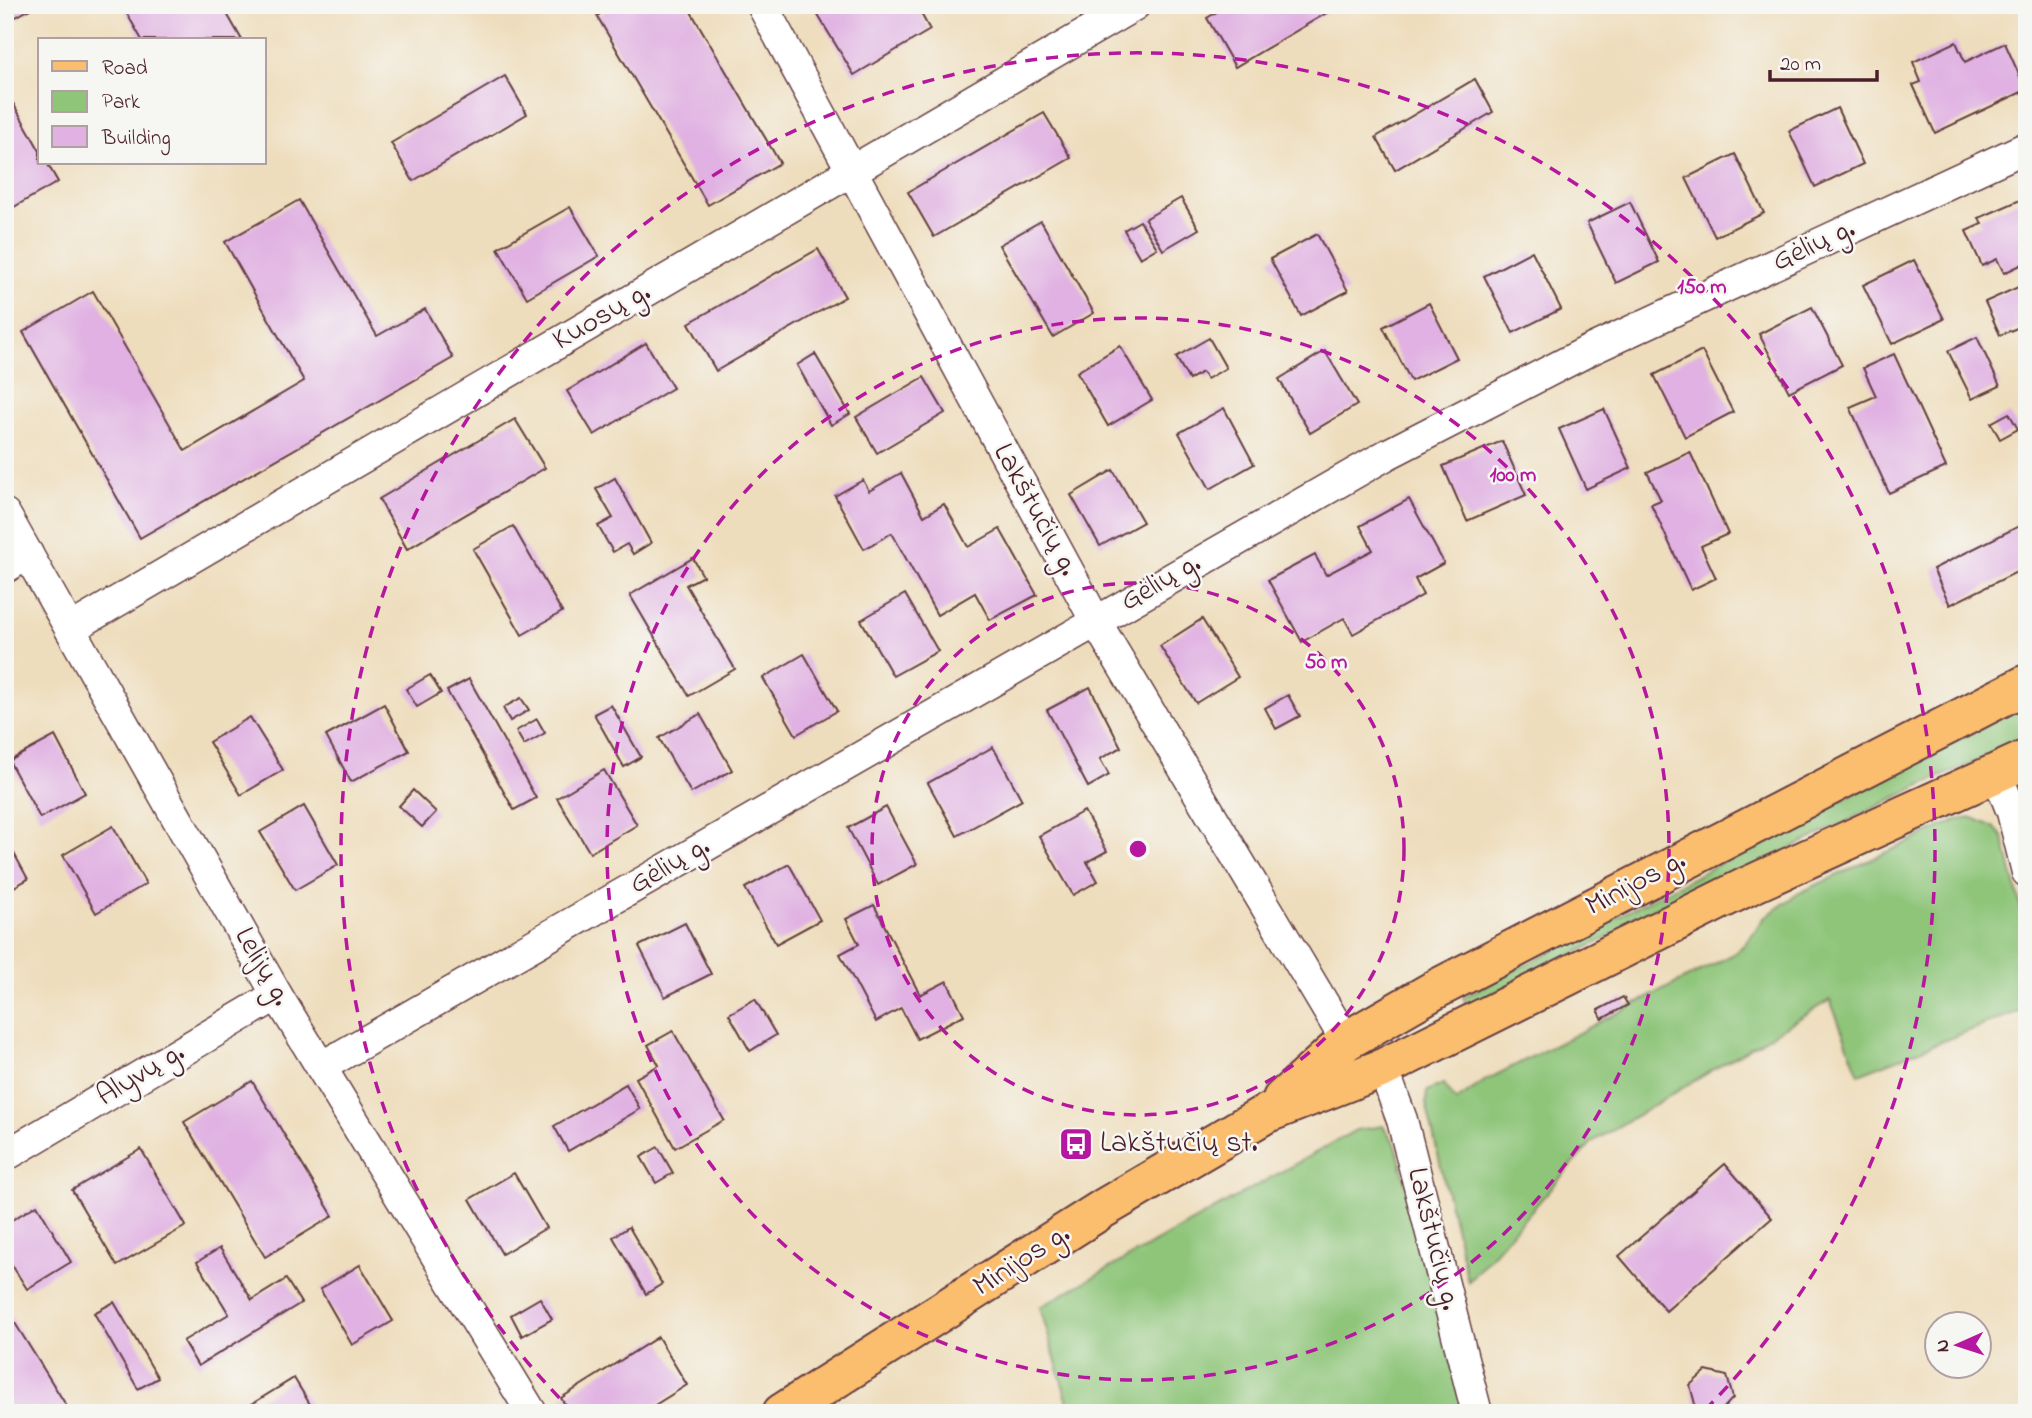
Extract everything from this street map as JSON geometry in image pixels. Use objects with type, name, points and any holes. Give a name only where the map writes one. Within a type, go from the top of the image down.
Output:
[{"type":"main road","name":"Minijos g.","points":[[1265,1114],[1346,1041],[1486,963],[2027,684]]},
{"type":"main road","name":"Minijos g.","points":[[782,1413],[1104,1208],[1265,1114],[1382,1068],[1748,886],[2011,765]]},
{"type":"street","name":"Lakštučių g.","points":[[762,5],[850,172],[1095,620],[1346,1041]]},
{"type":"street","name":"Kuosų g.","points":[[70,629],[1135,5]]},
{"type":"street","name":"Gėlių g.","points":[[321,1067],[1388,454],[1590,350],[2027,147]]},
{"type":"street","name":"Lelijų g.","points":[[5,514],[17,561],[70,629],[277,995],[532,1413]]},
{"type":"street","points":[[2011,765],[2012,812],[2027,872]]},
{"type":"street","name":"Alyvų g.","points":[[5,1156],[277,995]]},
{"type":"street","name":"Lakštučių g.","points":[[1382,1068],[1402,1120],[1477,1413]]},
{"type":"green space","points":[[2027,704],[2027,740],[1921,785],[1467,1006],[1463,997]]},
{"type":"green space","points":[[1973,818],[1994,827],[2003,837],[2027,931],[2027,1008],[1859,1074],[1830,1000],[1592,1142],[1468,1282],[1426,1103],[1427,1091],[1444,1084],[1456,1101],[1486,1080],[1732,955],[1745,944],[1765,917],[1799,893],[1956,820]]},
{"type":"green space","points":[[1383,1126],[1396,1145],[1464,1413],[1071,1413],[1040,1307],[1356,1130]]},
{"type":"building","points":[[5,5],[37,5],[5,23]]},
{"type":"building","points":[[122,5],[222,5],[241,38],[141,38]]},
{"type":"building","points":[[614,5],[687,5],[780,163],[708,205],[597,16]]},
{"type":"building","points":[[928,5],[919,10],[930,30],[854,75],[813,7]]},
{"type":"building","points":[[1228,5],[1340,5],[1235,67],[1207,18]]},
{"type":"building","points":[[1956,42],[1965,62],[2005,43],[2026,90],[1935,133],[1913,85],[1921,82],[1913,62]]},
{"type":"building","points":[[505,76],[527,114],[413,181],[391,143]]},
{"type":"building","points":[[1475,79],[1493,112],[1395,170],[1376,137]]},
{"type":"building","points":[[5,89],[38,147],[38,164],[48,164],[58,182],[5,212]]},
{"type":"building","points":[[1837,108],[1863,164],[1815,187],[1789,131]]},
{"type":"building","points":[[1044,113],[1071,158],[934,237],[908,192]]},
{"type":"building","points":[[1735,154],[1764,213],[1715,237],[1686,178]]},
{"type":"building","points":[[2027,197],[2027,262],[2004,273],[1997,259],[1982,266],[1966,231],[1982,224],[1979,218]]},
{"type":"building","points":[[1181,198],[1199,229],[1163,250],[1145,219]]},
{"type":"building","points":[[299,200],[377,336],[425,309],[453,358],[140,538],[23,332],[93,291],[185,451],[304,381],[225,242]]},
{"type":"building","points":[[1630,202],[1659,262],[1616,283],[1587,223]]},
{"type":"building","points":[[570,207],[599,256],[527,298],[498,248]]},
{"type":"building","points":[[1041,221],[1094,313],[1053,337],[999,245]]},
{"type":"building","points":[[1140,221],[1157,248],[1140,258],[1124,230]]},
{"type":"building","points":[[1317,234],[1348,291],[1301,316],[1270,259]]},
{"type":"building","points":[[818,249],[845,297],[716,371],[689,323]]},
{"type":"building","points":[[1532,251],[1561,309],[1513,333],[1484,276]]},
{"type":"building","points":[[1914,260],[1944,319],[1892,344],[1863,285]]},
{"type":"building","points":[[2027,283],[2027,324],[2000,335],[1985,302]]},
{"type":"building","points":[[1429,303],[1457,358],[1411,381],[1383,327]]},
{"type":"building","points":[[1812,307],[1842,365],[1789,392],[1759,334]]},
{"type":"building","points":[[1977,337],[2000,386],[1972,399],[1948,351]]},
{"type":"building","points":[[1209,338],[1226,368],[1207,379],[1202,372],[1189,380],[1176,357]]},
{"type":"building","points":[[646,343],[673,388],[594,435],[567,391]]},
{"type":"building","points":[[1120,346],[1152,400],[1108,426],[1077,372]]},
{"type":"building","points":[[1325,351],[1357,405],[1310,433],[1279,379]]},
{"type":"building","points":[[1702,351],[1733,412],[1685,437],[1654,375]]},
{"type":"building","points":[[815,354],[850,414],[831,425],[797,365]]},
{"type":"building","points":[[1894,354],[1946,467],[1889,493],[1850,407],[1876,396],[1863,368]]},
{"type":"building","points":[[924,377],[945,413],[877,453],[856,417]]},
{"type":"building","points":[[1224,408],[1254,464],[1210,489],[1179,433]]},
{"type":"building","points":[[1604,409],[1631,468],[1586,489],[1559,429]]},
{"type":"building","points":[[2009,413],[2018,429],[2000,439],[1991,423]]},
{"type":"building","points":[[515,419],[545,468],[407,549],[379,499]]},
{"type":"building","points":[[1502,441],[1526,495],[1467,521],[1443,466]]},
{"type":"building","points":[[1690,452],[1728,534],[1701,546],[1716,578],[1691,590],[1651,504],[1661,500],[1647,472]]},
{"type":"building","points":[[1113,470],[1143,522],[1100,546],[1071,495]]},
{"type":"building","points":[[901,473],[924,516],[944,504],[968,547],[1000,529],[1037,595],[990,620],[975,593],[937,615],[892,533],[864,549],[835,496],[863,480],[869,491]]},
{"type":"building","points":[[615,478],[651,543],[633,554],[627,544],[613,552],[598,526],[613,518],[596,489]]},
{"type":"building","points":[[1409,499],[1444,563],[1415,579],[1423,595],[1353,634],[1344,618],[1302,642],[1268,580],[1315,555],[1326,575],[1373,550],[1360,526]]},
{"type":"building","points":[[2027,522],[2027,567],[1950,605],[1933,569]]},
{"type":"building","points":[[513,526],[562,612],[522,635],[473,549]]},
{"type":"building","points":[[693,558],[703,576],[686,585],[735,669],[689,696],[630,595]]},
{"type":"building","points":[[905,594],[938,651],[893,676],[861,620]]},
{"type":"building","points":[[1202,619],[1238,677],[1196,703],[1160,646]]},
{"type":"building","points":[[804,654],[837,711],[796,735],[763,678]]},
{"type":"building","points":[[430,675],[441,693],[417,707],[406,689]]},
{"type":"building","points":[[469,679],[536,798],[514,810],[447,691]]},
{"type":"building","points":[[1090,687],[1121,747],[1100,759],[1109,775],[1088,787],[1047,710]]},
{"type":"building","points":[[1288,695],[1300,716],[1276,729],[1265,708]]},
{"type":"building","points":[[521,698],[529,710],[510,721],[503,708]]},
{"type":"building","points":[[384,704],[409,751],[351,782],[326,736]]},
{"type":"building","points":[[611,705],[641,757],[624,767],[594,714]]},
{"type":"building","points":[[700,714],[732,770],[691,793],[659,738]]},
{"type":"building","points":[[250,717],[283,770],[241,795],[209,742]]},
{"type":"building","points":[[537,719],[545,733],[524,745],[516,731]]},
{"type":"building","points":[[55,736],[85,793],[40,818],[9,761]]},
{"type":"building","points":[[993,747],[1022,800],[957,836],[928,783]]},
{"type":"building","points":[[604,770],[637,825],[590,853],[557,798]]},
{"type":"building","points":[[413,790],[436,812],[422,827],[399,806]]},
{"type":"building","points":[[304,806],[338,865],[295,890],[260,832]]},
{"type":"building","points":[[886,807],[917,864],[878,885],[848,828]]},
{"type":"building","points":[[1084,811],[1107,851],[1087,862],[1098,881],[1073,895],[1039,836]]},
{"type":"building","points":[[113,826],[146,884],[96,913],[63,855]]},
{"type":"building","points":[[5,837],[28,879],[5,892]]},
{"type":"building","points":[[789,864],[820,920],[776,944],[745,888]]},
{"type":"building","points":[[874,905],[920,995],[947,981],[964,1015],[917,1039],[901,1008],[876,1022],[840,954],[859,944],[846,919]]},
{"type":"building","points":[[685,923],[711,974],[665,997],[639,946]]},
{"type":"building","points":[[1623,997],[1628,1005],[1602,1019],[1598,1010]]},
{"type":"building","points":[[755,999],[776,1035],[750,1051],[729,1014]]},
{"type":"building","points":[[673,1031],[724,1120],[675,1148],[636,1078],[659,1065],[648,1045]]},
{"type":"building","points":[[252,1081],[333,1216],[265,1257],[184,1122]]},
{"type":"building","points":[[626,1084],[640,1109],[568,1151],[554,1126]]},
{"type":"building","points":[[658,1147],[673,1173],[656,1183],[641,1157]]},
{"type":"building","points":[[141,1149],[186,1226],[117,1266],[72,1190]]},
{"type":"building","points":[[1725,1164],[1772,1218],[1666,1311],[1619,1256]]},
{"type":"building","points":[[514,1173],[546,1228],[502,1254],[470,1199]]},
{"type":"building","points":[[37,1205],[71,1262],[27,1289],[5,1254],[5,1224]]},
{"type":"building","points":[[629,1227],[662,1284],[646,1294],[613,1237]]},
{"type":"building","points":[[220,1248],[252,1300],[286,1279],[301,1303],[198,1366],[183,1341],[229,1314],[197,1262]]},
{"type":"building","points":[[360,1265],[393,1321],[352,1345],[320,1289]]},
{"type":"building","points":[[540,1298],[552,1319],[522,1336],[511,1315]]},
{"type":"building","points":[[114,1302],[158,1378],[138,1389],[94,1313]]},
{"type":"building","points":[[5,1307],[71,1413],[5,1413]]},
{"type":"building","points":[[658,1337],[687,1385],[642,1413],[570,1413],[561,1398]]},
{"type":"building","points":[[1706,1371],[1727,1376],[1733,1398],[1719,1413],[1696,1408],[1690,1385]]},
{"type":"building","points":[[294,1378],[311,1406],[300,1413],[250,1413],[247,1407]]},
{"type":"place","name":"Lakštučių st.","points":[[1076,1144]]}]
